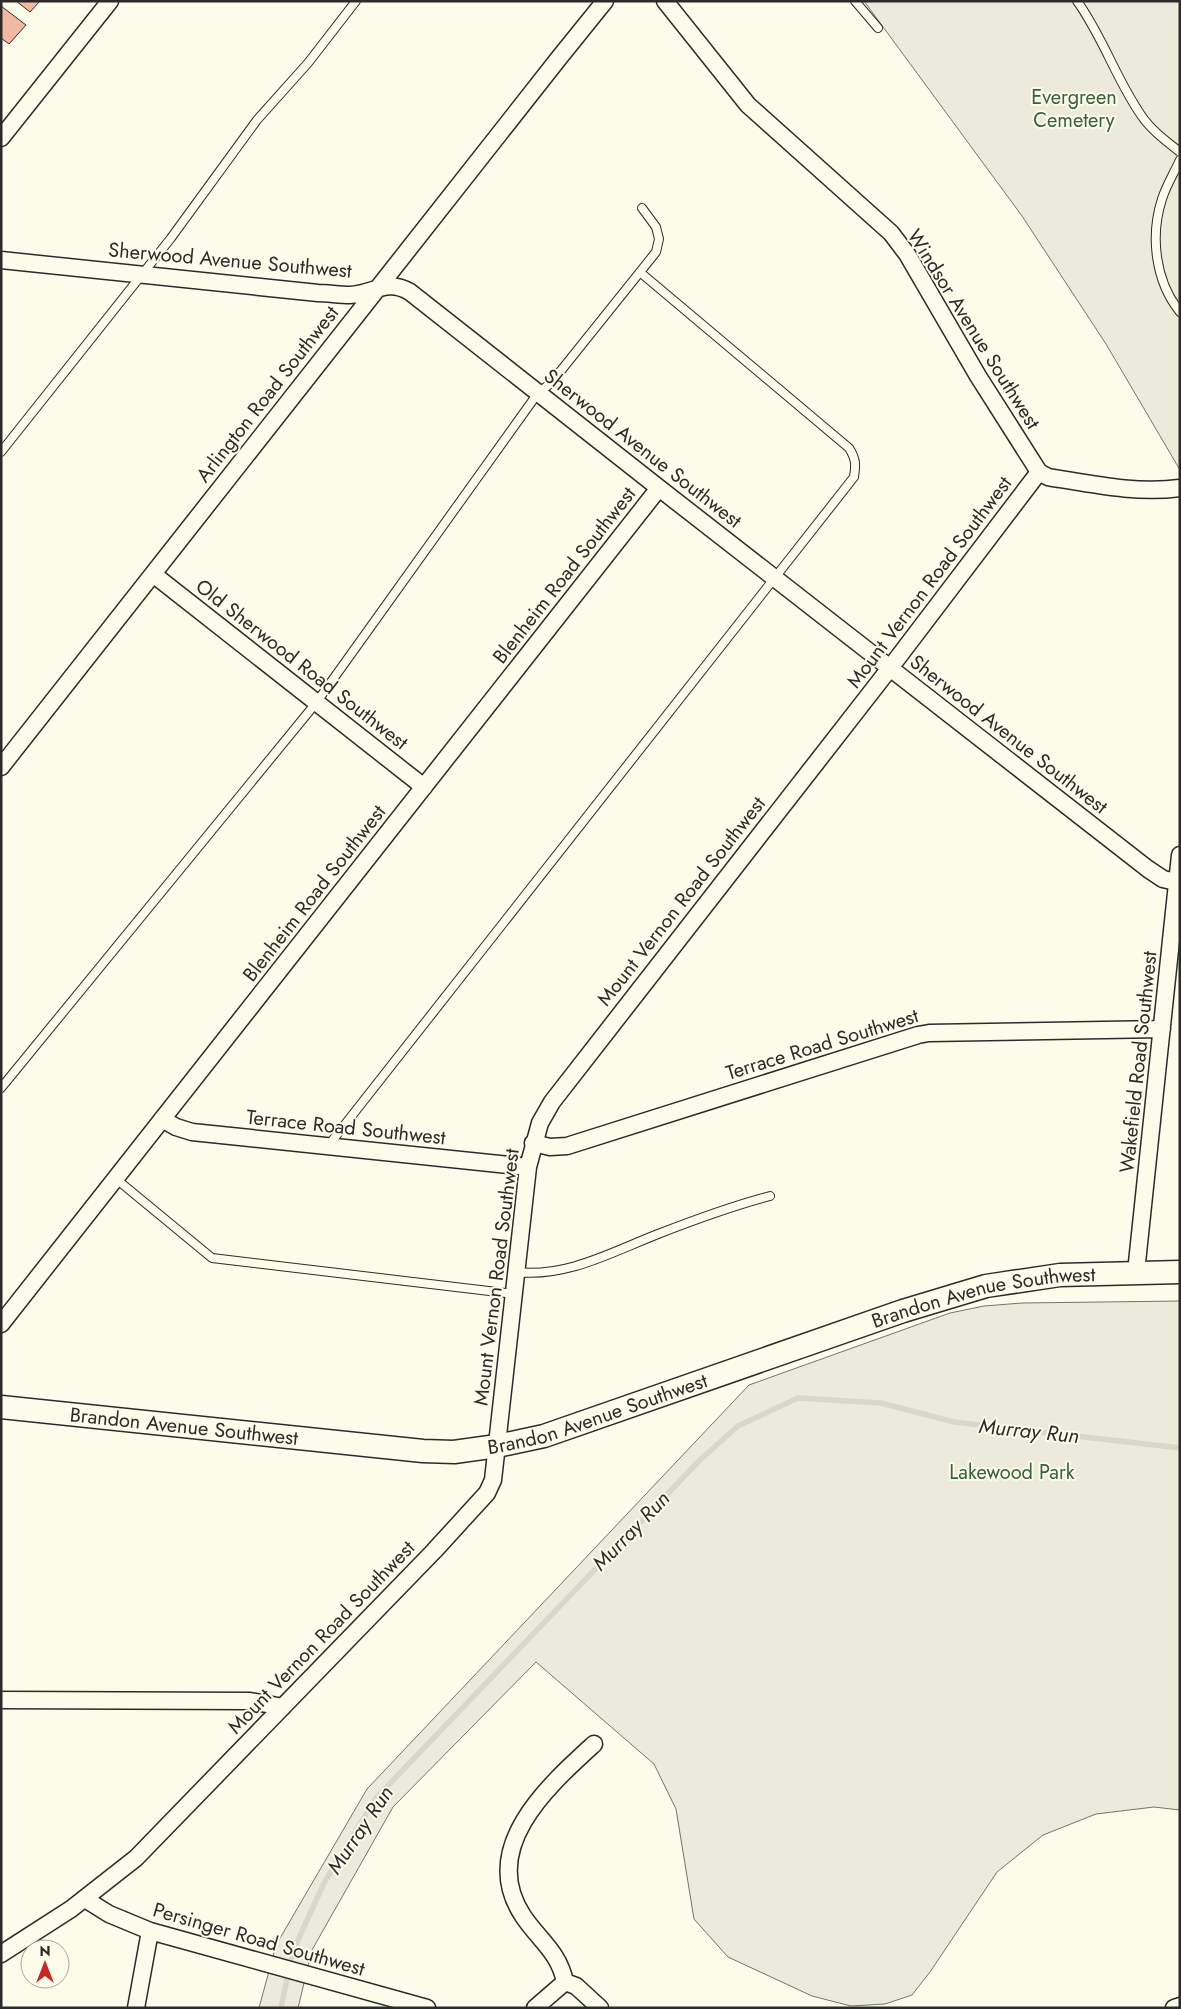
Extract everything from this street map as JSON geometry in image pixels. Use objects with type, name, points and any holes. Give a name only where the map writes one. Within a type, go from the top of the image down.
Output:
[{"type":"main road","name":"Brandon Avenue Southwest","points":[[1,1407],[423,1452],[454,1452],[544,1436],[903,1311],[986,1286],[1060,1275],[1180,1272]]},
{"type":"street","points":[[1,138],[110,1]]},
{"type":"street","name":"Arlington Road Southwest","points":[[1,767],[605,1]]},
{"type":"street","name":"Windsor Avenue Southwest","points":[[665,1],[748,105],[891,233],[907,254],[978,376],[1039,472]]},
{"type":"street","name":"Sherwood Avenue Southwest","points":[[1,260],[351,295],[379,287],[401,286],[1148,869],[1163,878],[1178,883]]},
{"type":"street","points":[[1039,472],[1048,477],[1130,490],[1157,491],[1180,488]]},
{"type":"street","name":"Mount Vernon Road Southwest","points":[[1,1954],[85,1899],[136,1858],[428,1558],[487,1493],[493,1480],[528,1167],[540,1123],[552,1102],[890,668],[1039,472]]},
{"type":"street","name":"Blenheim Road Southwest","points":[[1,1324],[659,488]]},
{"type":"street","name":"Old Sherwood Road Southwest","points":[[153,574],[424,787]]},
{"type":"street","name":"Wakefield Road Southwest","points":[[1136,1272],[1180,856]]},
{"type":"street","name":"Terrace Road Southwest","points":[[533,1143],[550,1147],[567,1146],[929,1033],[1162,1030]]},
{"type":"street","name":"Terrace Road Southwest","points":[[162,1119],[176,1127],[192,1132],[528,1167]]},
{"type":"street","points":[[1,1700],[250,1701],[284,1707]]},
{"type":"street","points":[[565,1982],[562,1968],[556,1955],[534,1932],[521,1912],[510,1888],[509,1857],[515,1837],[531,1809],[555,1780],[594,1744]]},
{"type":"street","name":"Persinger Road Southwest","points":[[85,1899],[109,1914],[150,1931],[424,2007]]},
{"type":"street","points":[[136,2008],[150,1931]]},
{"type":"street","points":[[535,2008],[565,1982]]},
{"type":"street","points":[[565,1982],[576,1986],[600,2008]]},
{"type":"street","points":[[1174,2008],[1180,2006]]},
{"type":"lane","points":[[1,452],[142,274],[257,120],[308,63],[356,1]]},
{"type":"lane","points":[[855,1],[878,28]]},
{"type":"lane","points":[[1077,1],[1100,38],[1142,116],[1158,134],[1180,152]]},
{"type":"lane","points":[[1180,160],[1162,198],[1156,242],[1158,264],[1164,286],[1180,312]]},
{"type":"lane","points":[[1,1088],[316,703],[538,393],[551,383],[656,252],[659,239],[656,227],[642,208]]},
{"type":"lane","points":[[328,1146],[479,956],[773,577],[854,477],[855,457],[849,448],[641,272]]},
{"type":"lane","points":[[115,1178],[212,1258],[514,1294]]},
{"type":"lane","points":[[516,1272],[533,1274],[573,1267],[609,1255],[658,1234],[770,1196]]},
{"type":"green space","name":"Evergreen Cemetery","points":[[864,1],[1180,1],[1180,470],[1106,344],[1022,216]]},
{"type":"green space","name":"Lakewood Park","points":[[1180,1301],[1180,1810],[1154,1807],[1096,1814],[1043,1835],[997,1872],[930,1972],[912,1995],[885,2004],[851,2006],[812,1996],[728,1957],[694,1919],[676,1809],[654,1764],[536,1662],[393,1807],[312,1950],[298,2008],[259,2008],[276,1945],[367,1789],[749,1385],[950,1313],[984,1306],[1022,1303]]},
{"type":"building","points":[[16,1],[40,1],[30,12]]},
{"type":"building","points":[[1,6],[26,25],[9,44],[1,38]]},
{"type":"waterway","name":"Murray Run","points":[[281,2008],[293,1951],[324,1883],[376,1798],[700,1460],[738,1426],[798,1398],[881,1403],[954,1422],[1180,1448]]}]
